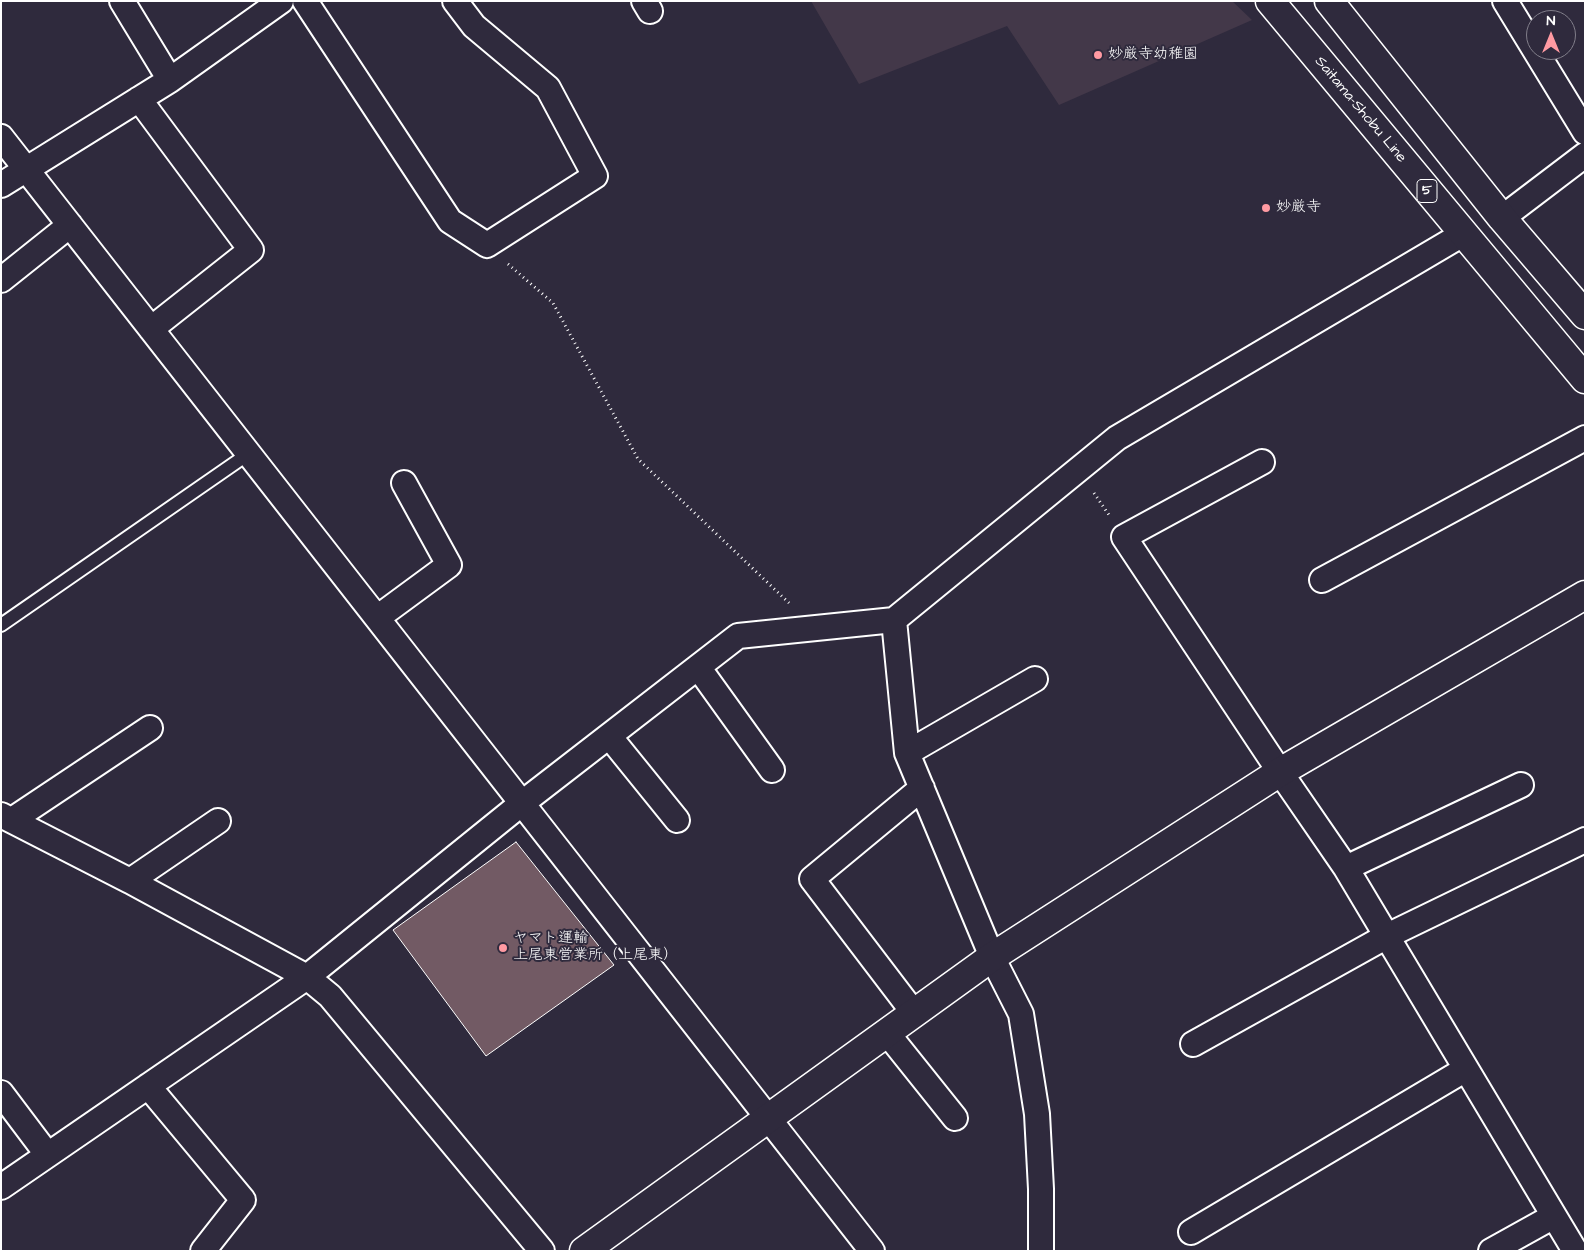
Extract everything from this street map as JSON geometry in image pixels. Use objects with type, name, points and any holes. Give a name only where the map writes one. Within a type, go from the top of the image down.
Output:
[{"type":"street","points":[[122,1],[170,80]]},
{"type":"street","points":[[1,185],[170,80],[282,1]]},
{"type":"street","points":[[306,1],[450,221],[487,245],[596,176],[548,88],[474,26],[455,1]]},
{"type":"street","name":"Saitama-Shobu Line","points":[[1270,1],[1585,379]]},
{"type":"street","points":[[1329,1],[1502,218],[1585,315]]},
{"type":"street","points":[[1505,1],[1581,118]]},
{"type":"street","points":[[139,99],[251,250],[151,329]]},
{"type":"street","points":[[1,137],[872,1251]]},
{"type":"street","points":[[1502,218],[1585,155]]},
{"type":"street","points":[[1,280],[70,225]]},
{"type":"street","points":[[1,1187],[307,977],[521,804],[738,636],[894,620],[1117,438],[1463,234]]},
{"type":"street","points":[[1322,580],[1585,438]]},
{"type":"street","points":[[1262,462],[1124,536],[1280,772],[1346,868],[1575,1251]]},
{"type":"street","points":[[376,618],[448,565],[404,483]]},
{"type":"street","points":[[584,1251],[992,957],[1280,772],[1585,594]]},
{"type":"street","points":[[894,620],[908,753],[992,957],[1021,1014],[1037,1114],[1041,1189],[1041,1251]]},
{"type":"street","points":[[698,667],[772,770]]},
{"type":"street","points":[[908,753],[1035,679]]},
{"type":"street","points":[[7,818],[150,728]]},
{"type":"street","points":[[610,736],[677,820]]},
{"type":"street","points":[[1346,868],[1521,785]]},
{"type":"street","points":[[914,1013],[812,879],[922,788]]},
{"type":"street","points":[[7,818],[130,881],[307,977],[330,996],[542,1251]]},
{"type":"street","points":[[130,881],[218,821]]},
{"type":"street","points":[[1193,1044],[1387,936],[1585,840]]},
{"type":"street","points":[[887,1033],[955,1118]]},
{"type":"street","points":[[1192,1232],[1466,1069]]},
{"type":"street","points":[[148,1086],[243,1200],[204,1251]]},
{"type":"street","points":[[1,1093],[47,1154]]},
{"type":"street","points":[[1491,1251],[1554,1216]]},
{"type":"lane","points":[[1,625],[248,454]]},
{"type":"path","points":[[487,245],[553,303],[638,459],[816,628]]},
{"type":"path","points":[[1078,470],[1124,536]]},
{"type":"shaded area","name":"妙厳寺幼稚園","points":[[811,1],[1232,1],[1252,20],[1059,105],[1007,26],[859,84]]},
{"type":"building","name":"ヤマト運輸 上尾東営業所（上尾東）","points":[[516,842],[614,965],[486,1056],[393,930]]},
{"type":"place","name":"妙厳寺幼稚園","points":[[1098,55]]},
{"type":"place","name":"妙厳寺","points":[[1266,208]]},
{"type":"place","name":"ヤマト運輸 上尾東営業所（上尾東）","points":[[503,948]]}]
